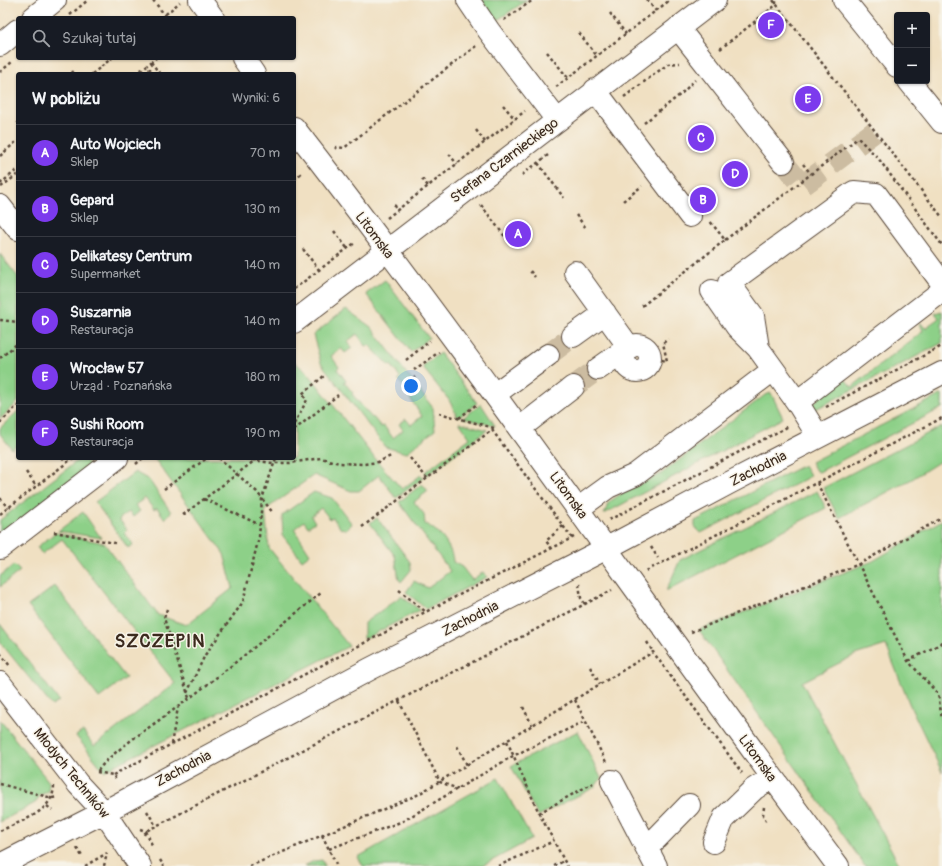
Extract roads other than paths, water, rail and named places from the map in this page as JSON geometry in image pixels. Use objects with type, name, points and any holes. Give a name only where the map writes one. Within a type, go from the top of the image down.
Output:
[{"type":"street","points":[[35,16],[55,0]]},
{"type":"street","points":[[200,0],[212,16]]},
{"type":"street","points":[[468,0],[489,31],[557,120]]},
{"type":"street","name":"Stefana Czarnieckiego","points":[[296,320],[595,90],[715,0]]},
{"type":"street","points":[[844,0],[894,62]]},
{"type":"street","points":[[678,28],[783,162]]},
{"type":"street","points":[[0,45],[16,32]]},
{"type":"street","points":[[244,60],[253,72]]},
{"type":"street","points":[[911,84],[942,122]]},
{"type":"street","points":[[595,90],[658,174],[698,216]]},
{"type":"street","name":"Litomska","points":[[296,131],[520,428],[771,778],[838,866]]},
{"type":"street","points":[[758,348],[754,316],[729,283],[854,192],[876,194],[942,283]]},
{"type":"street","points":[[0,206],[16,226]]},
{"type":"street","points":[[576,272],[629,347]]},
{"type":"street","points":[[802,409],[942,291]]},
{"type":"street","points":[[712,292],[738,327],[758,348],[802,409],[818,436]]},
{"type":"street","points":[[573,336],[605,313]]},
{"type":"street","points":[[598,369],[629,347],[638,344],[646,348],[650,358]]},
{"type":"street","points":[[494,394],[548,355]]},
{"type":"street","points":[[578,508],[608,487],[635,475],[774,370]]},
{"type":"street","name":"Zachodnia","points":[[0,865],[104,812],[366,662],[607,548],[818,436],[942,373]]},
{"type":"street","points":[[520,428],[573,387]]},
{"type":"street","points":[[0,548],[114,460]]},
{"type":"street","name":"Młodych Techników","points":[[0,683],[78,784],[147,859]]},
{"type":"street","points":[[714,842],[724,818],[754,789],[771,778]]},
{"type":"street","points":[[612,781],[652,857],[689,805]]},
{"type":"tunnel","points":[[783,162],[802,186],[874,132]]},
{"type":"tunnel","points":[[548,355],[573,336]]},
{"type":"tunnel","points":[[573,387],[598,369]]},
{"type":"place","name":"Sushi Room","points":[[771,25]]},
{"type":"place","name":"Wrocław 57","points":[[808,99]]},
{"type":"place","name":"Delikatesy Centrum","points":[[701,138]]},
{"type":"place","name":"Suszarnia","points":[[735,174]]},
{"type":"place","name":"Gepard","points":[[703,200]]},
{"type":"place","name":"Auto Wojciech","points":[[518,234]]},
{"type":"district","name":"SZCZEPIN","points":[[160,641]]}]
